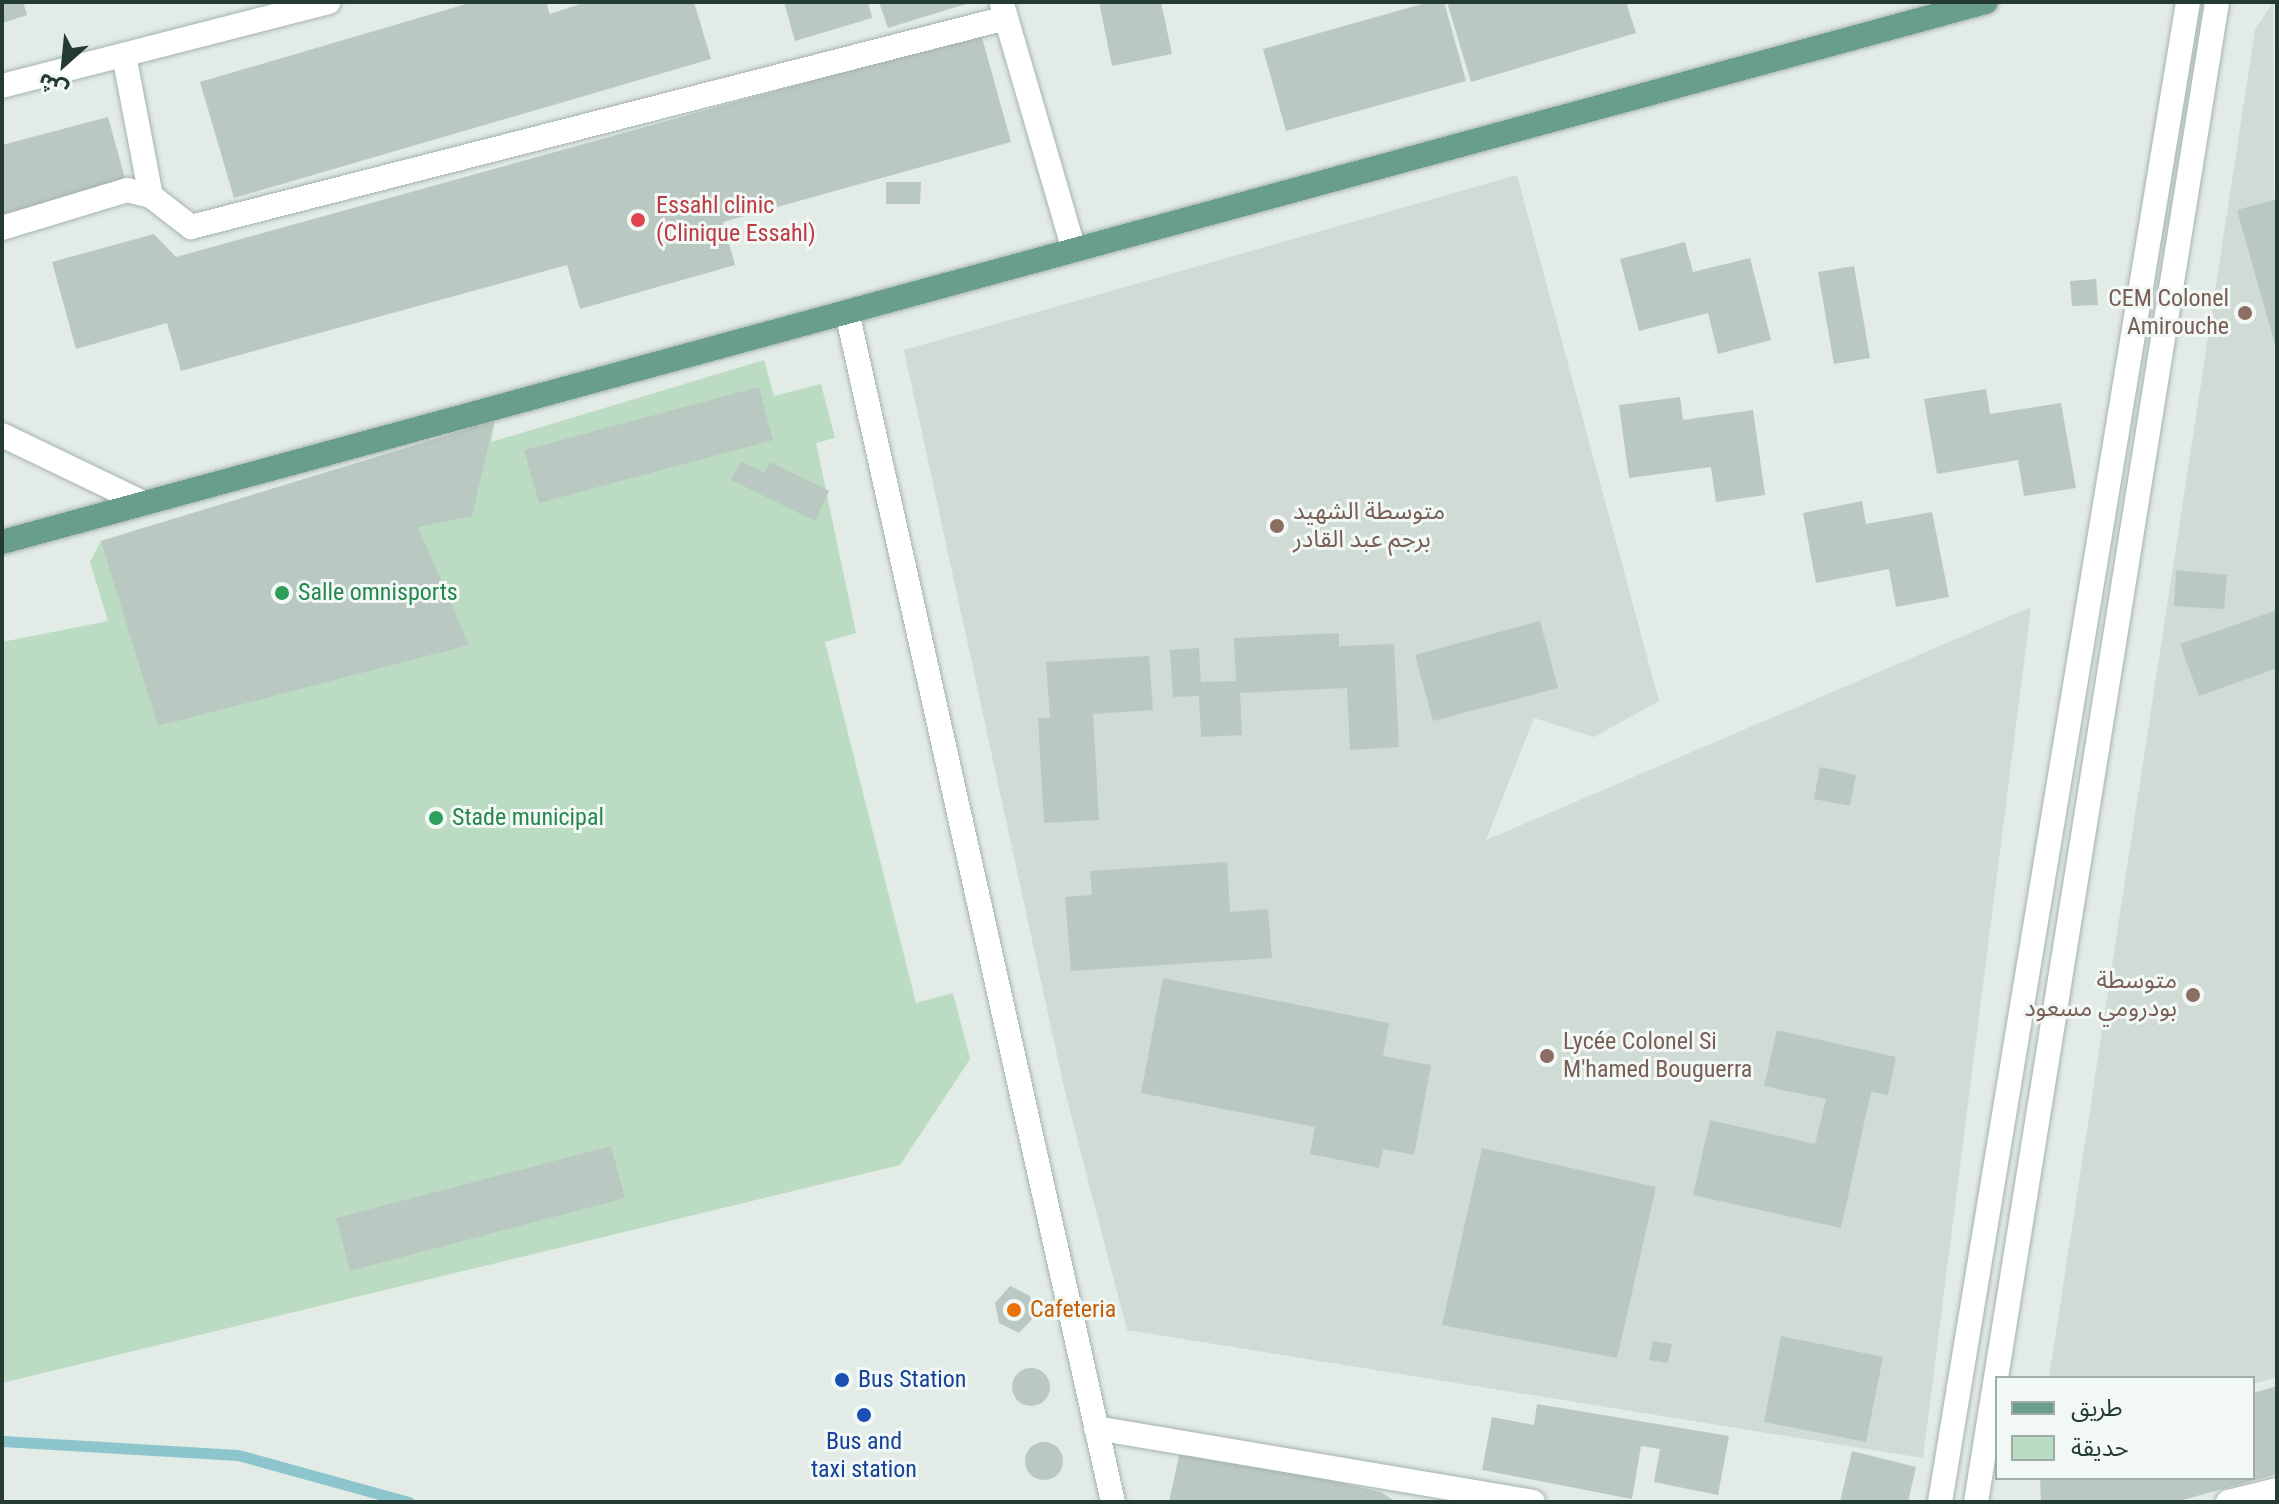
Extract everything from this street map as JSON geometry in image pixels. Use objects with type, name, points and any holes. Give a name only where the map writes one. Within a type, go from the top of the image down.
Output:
[{"type":"main road","points":[[2,542],[1986,2]]},
{"type":"street","points":[[2,86],[328,2]]},
{"type":"street","points":[[1940,1502],[2188,2]]},
{"type":"street","points":[[1996,1376],[2217,2]]},
{"type":"street","points":[[2,228],[127,190],[151,196],[191,227],[1003,10],[1074,250]]},
{"type":"street","points":[[124,55],[151,196]]},
{"type":"street","points":[[847,312],[1113,1502]]},
{"type":"street","points":[[2,435],[143,503]]},
{"type":"street","points":[[1976,1502],[1995,1384]]},
{"type":"street","points":[[1096,1428],[1533,1502]]},
{"type":"street","points":[[2228,1502],[2277,1490]]},
{"type":"shaded area","name":"متوسطة بودرومي مسعود","points":[[2273,2],[2277,1377],[2255,1383],[2255,1376],[2049,1376],[2255,30]]},
{"type":"shaded area","points":[[1517,175],[1659,701],[1594,737],[1534,718],[1486,840],[2031,607],[1923,1458],[1127,1330],[1065,1092],[904,350]]},
{"type":"green space","name":"Stade municipal","points":[[764,360],[774,396],[821,384],[835,438],[816,443],[856,633],[825,642],[916,1003],[953,993],[970,1059],[900,1165],[2,1383],[2,642],[108,621],[90,562],[101,541],[495,421],[491,442]]},
{"type":"building","points":[[2,2],[23,2],[27,15],[2,23]]},
{"type":"building","points":[[473,2],[546,2],[550,14],[586,2],[694,2],[711,59],[234,198],[200,82]]},
{"type":"building","points":[[784,2],[868,2],[872,18],[795,41]]},
{"type":"building","points":[[879,2],[969,2],[969,3],[888,28]]},
{"type":"building","points":[[1099,2],[1161,2],[1172,54],[1112,66]]},
{"type":"building","points":[[1429,2],[1444,2],[1466,81],[1286,131],[1263,49]]},
{"type":"building","points":[[1447,2],[1626,2],[1636,33],[1471,82]]},
{"type":"building","points":[[981,34],[1011,142],[723,222],[735,265],[580,309],[567,265],[181,371],[167,323],[76,349],[52,262],[154,234],[176,257]]},
{"type":"building","points":[[108,117],[126,182],[2,215],[2,145]]},
{"type":"building","points":[[886,182],[921,182],[920,204],[886,204]]},
{"type":"building","points":[[2277,199],[2277,348],[2276,348],[2237,210]]},
{"type":"building","points":[[1685,242],[1693,272],[1750,258],[1771,340],[1718,354],[1708,313],[1639,331],[1620,259]]},
{"type":"building","points":[[1854,266],[1870,358],[1834,364],[1818,272]]},
{"type":"building","points":[[2096,279],[2098,305],[2072,306],[2070,281]]},
{"type":"building","points":[[759,387],[773,440],[539,503],[524,450]]},
{"type":"building","points":[[1986,389],[1990,414],[2061,403],[2076,488],[2024,496],[2018,460],[1937,474],[1924,399]]},
{"type":"building","points":[[1680,397],[1683,420],[1753,410],[1765,495],[1716,502],[1711,467],[1629,478],[1619,405]]},
{"type":"building","name":"Salle omnisports","points":[[494,421],[472,516],[418,527],[469,645],[158,726],[101,541]]},
{"type":"building","points":[[741,461],[764,473],[770,462],[829,491],[815,521],[731,480]]},
{"type":"building","points":[[1862,501],[1866,524],[1932,512],[1949,597],[1896,607],[1889,569],[1816,583],[1803,513]]},
{"type":"building","points":[[2176,570],[2227,575],[2224,609],[2174,606]]},
{"type":"building","points":[[2277,610],[2277,668],[2199,696],[2180,644]]},
{"type":"building","points":[[1540,621],[1558,688],[1433,721],[1415,655]]},
{"type":"building","points":[[1339,633],[1339,646],[1394,644],[1399,747],[1350,750],[1347,688],[1240,693],[1242,735],[1201,737],[1199,696],[1173,697],[1170,650],[1199,648],[1201,682],[1236,681],[1234,638]]},
{"type":"building","points":[[1149,656],[1153,710],[1093,714],[1099,820],[1044,823],[1038,718],[1050,718],[1046,662]]},
{"type":"building","points":[[1820,767],[1856,775],[1850,806],[1814,799]]},
{"type":"building","points":[[1227,862],[1230,912],[1268,909],[1272,958],[1071,971],[1065,897],[1092,895],[1090,871]]},
{"type":"building","points":[[1163,978],[1389,1023],[1383,1056],[1431,1065],[1414,1155],[1383,1149],[1379,1168],[1310,1154],[1315,1127],[1141,1093]]},
{"type":"building","points":[[1777,1030],[1896,1057],[1888,1095],[1871,1092],[1841,1228],[1693,1195],[1710,1120],[1815,1144],[1826,1099],[1764,1086]]},
{"type":"building","points":[[611,1146],[625,1198],[350,1271],[336,1218]]},
{"type":"building","points":[[1482,1148],[1656,1187],[1617,1358],[1442,1325]]},
{"type":"building","name":"Cafeteria","points":[[1010,1286],[1030,1296],[1034,1317],[1019,1333],[999,1323],[995,1303]]},
{"type":"building","points":[[1781,1336],[1883,1357],[1866,1442],[1764,1422]]},
{"type":"building","points":[[1653,1341],[1672,1344],[1668,1363],[1649,1360]]},
{"type":"building","points":[[1031,1368],[1045,1373],[1050,1387],[1045,1401],[1031,1406],[1017,1401],[1012,1387],[1017,1373]]},
{"type":"building","points":[[2277,1386],[2277,1474],[2175,1502],[2041,1502],[2040,1480],[2255,1480],[2255,1392]]},
{"type":"building","points":[[1537,1404],[1729,1436],[1718,1495],[1654,1482],[1660,1449],[1641,1446],[1632,1499],[1482,1470],[1492,1417],[1534,1425]]},
{"type":"building","points":[[1044,1442],[1058,1447],[1063,1461],[1058,1475],[1044,1480],[1030,1475],[1025,1461],[1030,1447]]},
{"type":"building","points":[[1181,1446],[1381,1492],[1396,1502],[1169,1502]]},
{"type":"building","points":[[1852,1451],[1916,1467],[1908,1502],[1840,1502]]},
{"type":"waterway","points":[[2,1441],[238,1455],[409,1502]]},
{"type":"place","name":"Essahl clinic (Clinique Essahl)","points":[[638,220]]},
{"type":"place","name":"CEM Colonel Amirouche","points":[[2245,313]]},
{"type":"place","name":"متوسطة الشهيد برجم عبد القادر","points":[[1277,526]]},
{"type":"place","name":"Salle omnisports","points":[[282,593]]},
{"type":"place","name":"Stade municipal","points":[[436,818]]},
{"type":"place","name":"متوسطة بودرومي مسعود","points":[[2193,995]]},
{"type":"place","name":"Lycée Colonel Si M'hamed Bouguerra","points":[[1547,1056]]},
{"type":"place","name":"Cafeteria","points":[[1014,1310]]},
{"type":"place","name":"Bus Station","points":[[842,1380]]},
{"type":"place","name":"Bus and taxi station","points":[[864,1415]]}]
